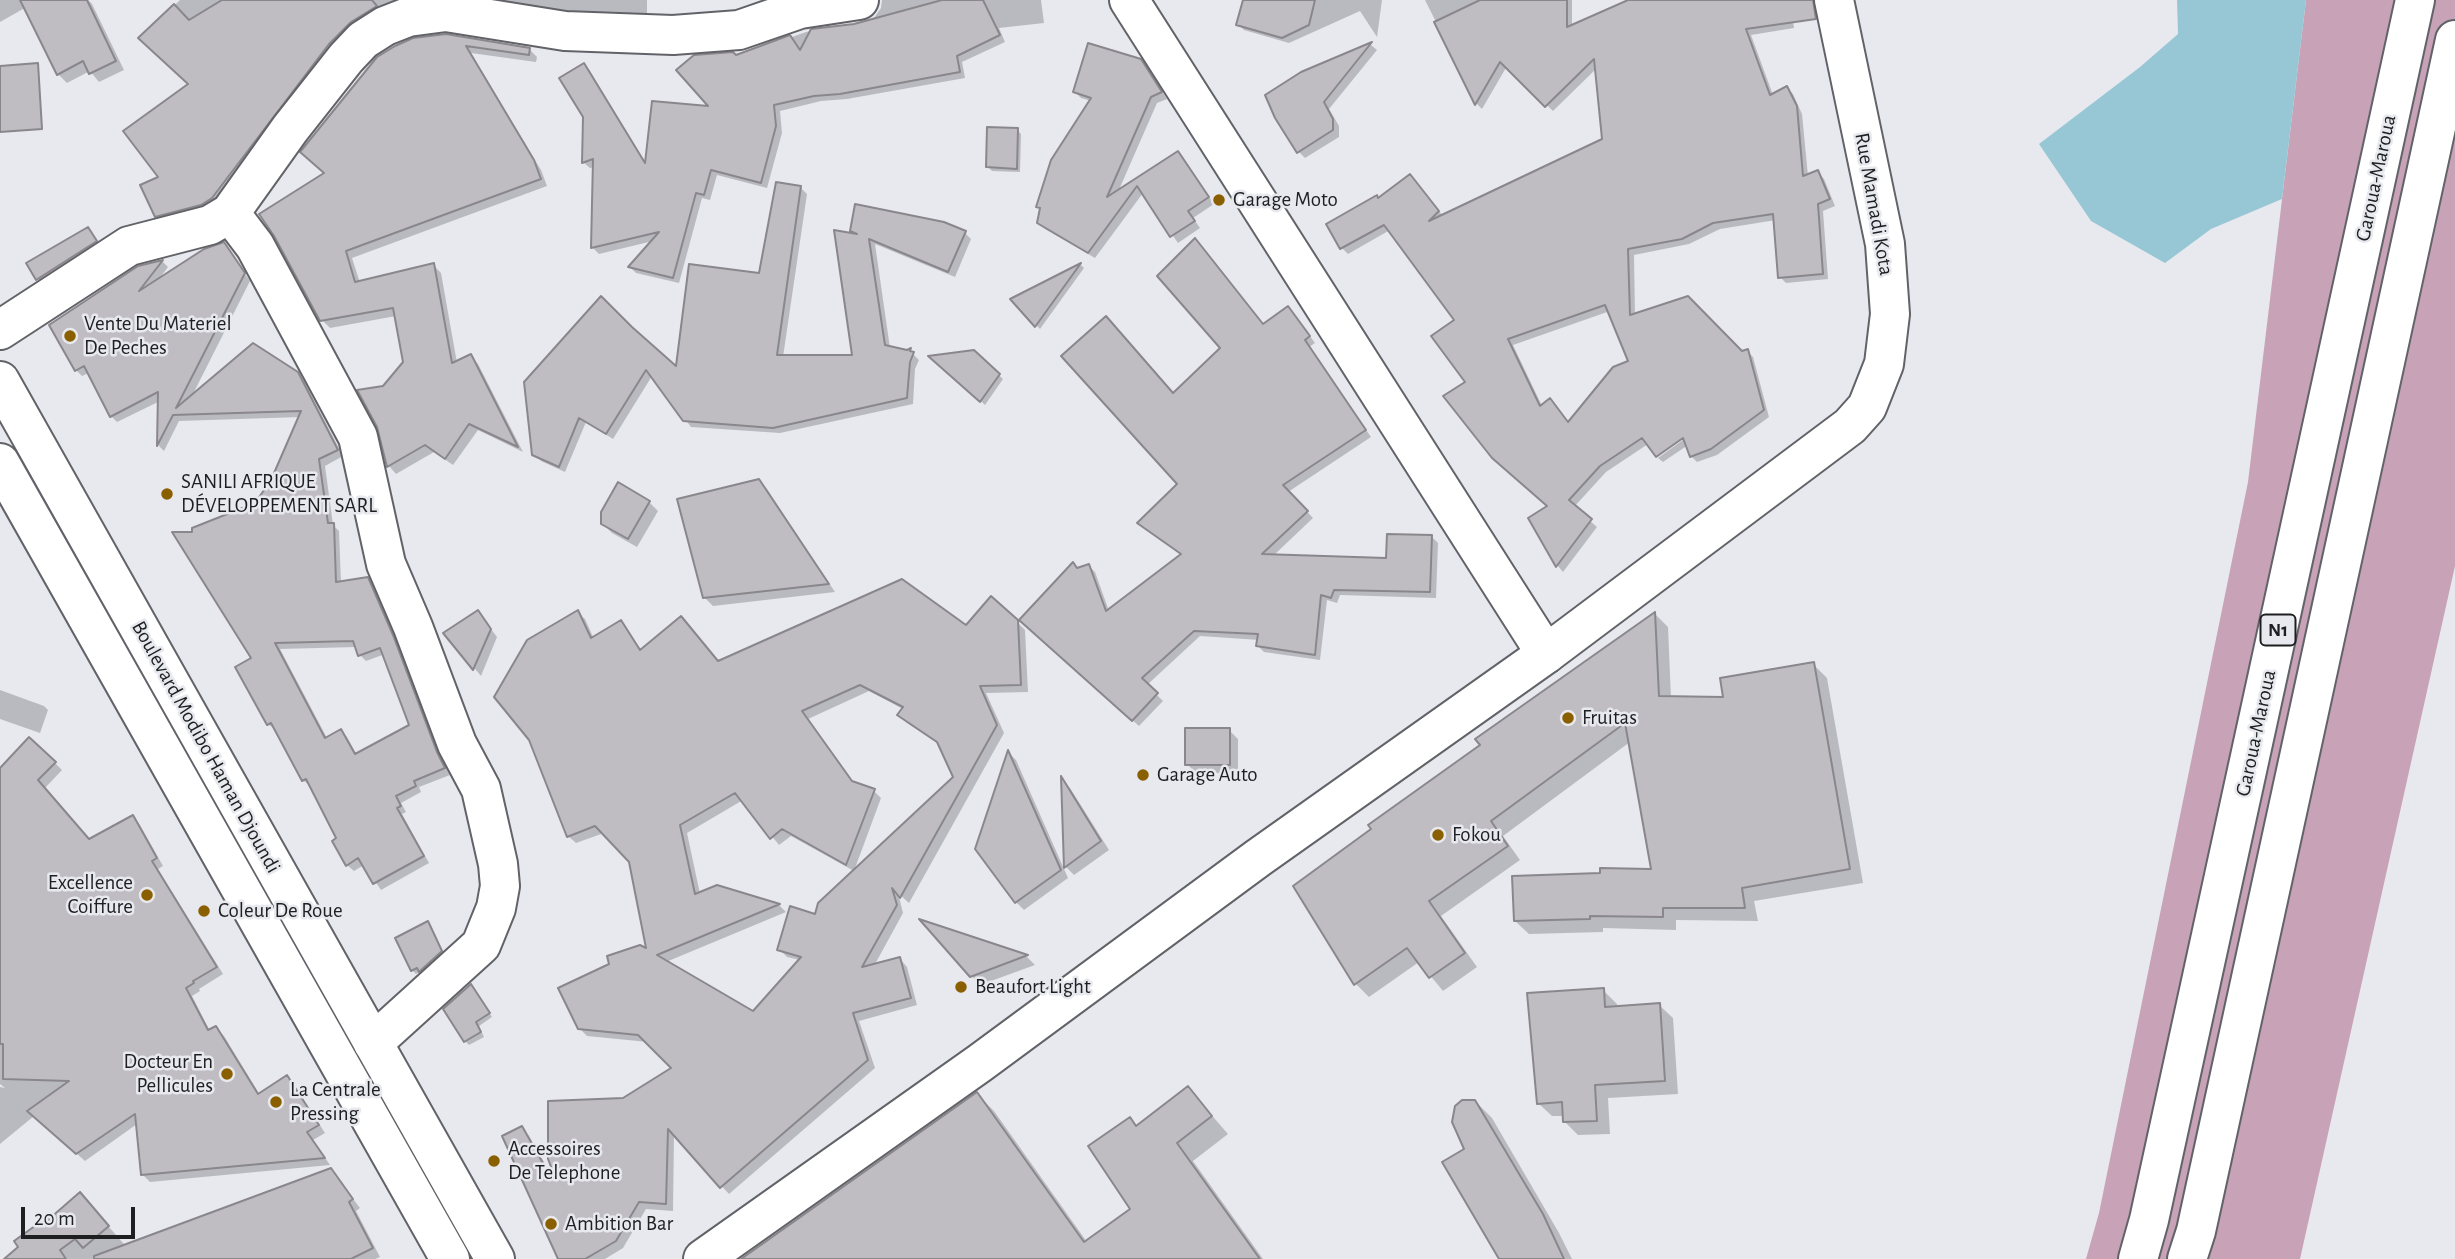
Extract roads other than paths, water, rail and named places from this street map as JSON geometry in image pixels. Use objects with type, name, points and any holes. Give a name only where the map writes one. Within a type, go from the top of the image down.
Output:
[{"type":"main road","points":[[0,330],[129,246],[210,225],[230,213],[290,129],[346,58],[363,40],[384,26],[423,14],[456,13],[565,31],[673,34],[739,30],[800,9],[859,0]]},
{"type":"main road","points":[[702,1259],[980,1063],[1258,858],[1546,654],[1129,0]]},
{"type":"main road","name":"Rue Mamadi Kota","points":[[1546,654],[1850,426],[1867,407],[1884,364],[1889,314],[1885,244],[1834,0]]},
{"type":"main road","name":"Garoua-Maroua","points":[[2137,1259],[2149,1220],[2415,0]]},
{"type":"main road","name":"N1","points":[[2188,1259],[2455,40]]},
{"type":"main road","points":[[230,213],[254,246],[358,437],[389,573],[413,627],[457,744],[481,789],[496,854],[500,886],[491,924],[481,945],[373,1043]]},
{"type":"main road","name":"Boulevard Modibo Haman Djoundi","points":[[0,381],[495,1259]]},
{"type":"main road","name":"Boulevard Modibo Haman Djoundi","points":[[0,463],[450,1259]]},
{"type":"water","points":[[2177,0],[2306,0],[2282,199],[2211,229],[2165,263],[2091,221],[2039,144],[2140,67],[2178,34]]},
{"type":"place","name":"Garage Moto","points":[[1219,200]]},
{"type":"place","name":"Vente Du Materiel De Peches","points":[[70,336]]},
{"type":"place","name":"SANILI AFRIQUE DÉVELOPPEMENT SARL","points":[[167,494]]},
{"type":"place","name":"Fruitas","points":[[1568,718]]},
{"type":"place","name":"Garage Auto","points":[[1143,775]]},
{"type":"place","name":"Fokou","points":[[1438,835]]},
{"type":"place","name":"Excellence Coiffure","points":[[147,895]]},
{"type":"place","name":"Coleur De Roue","points":[[204,911]]},
{"type":"place","name":"Beaufort Light","points":[[961,987]]},
{"type":"place","name":"Docteur En Pellicules","points":[[227,1074]]},
{"type":"place","name":"La Centrale Pressing","points":[[276,1102]]},
{"type":"place","name":"Accessoires De Telephone","points":[[494,1161]]},
{"type":"place","name":"Ambition Bar","points":[[551,1224]]}]
